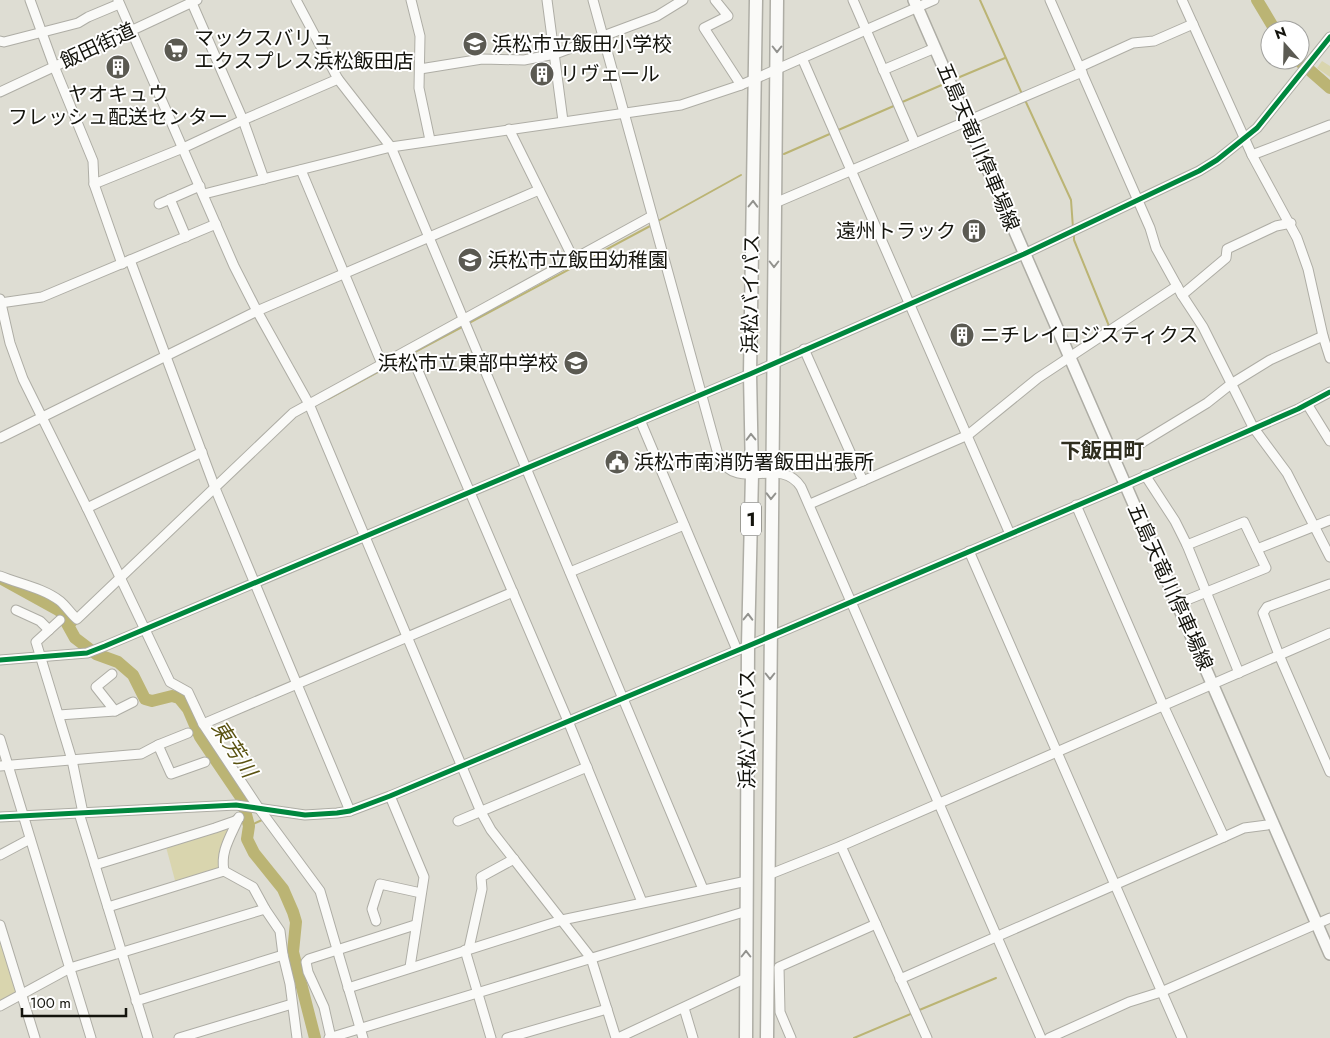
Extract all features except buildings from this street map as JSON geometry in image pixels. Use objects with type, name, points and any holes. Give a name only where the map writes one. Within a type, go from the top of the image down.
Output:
[{"type":"highway","name":"浜松バイパス","points":[[746,1038],[747,881],[742,648],[752,474],[750,374],[756,0]]},
{"type":"highway","name":"浜松バイパス","points":[[767,1038],[778,0]]},
{"type":"main road","name":"五島天竜川停車場線","points":[[916,4],[1330,954]]},
{"type":"street","points":[[30,0],[54,66],[93,161],[94,184],[166,356],[215,488],[350,811]]},
{"type":"street","points":[[296,0],[338,79],[391,147],[703,889]]},
{"type":"street","points":[[411,0],[420,36],[419,88],[430,140]]},
{"type":"street","points":[[547,0],[563,122]]},
{"type":"street","points":[[593,0],[716,450],[723,466],[735,472],[790,474],[797,480],[810,504],[1040,1038]]},
{"type":"street","points":[[420,68],[482,59],[524,60],[555,54],[657,16],[683,0]]},
{"type":"street","points":[[715,0],[728,16],[704,28],[741,85]]},
{"type":"street","points":[[853,0],[915,143]]},
{"type":"street","points":[[204,194],[391,147],[681,105],[741,85],[866,30],[916,4],[934,0]]},
{"type":"street","points":[[1050,0],[1150,228],[1156,248],[1203,327],[1253,427],[1287,473],[1330,557]]},
{"type":"street","points":[[1182,0],[1245,140],[1291,223],[1308,269],[1323,336],[1330,358]]},
{"type":"street","points":[[194,1],[243,120],[264,179]]},
{"type":"street","name":"飯田街道","points":[[0,92],[194,1]]},
{"type":"street","points":[[0,41],[4,42],[78,23],[119,2],[234,266],[309,404],[481,812],[491,830],[591,958],[617,1038],[746,978]]},
{"type":"street","points":[[775,203],[968,122],[1081,70],[1133,43],[1154,42],[1193,24]]},
{"type":"street","points":[[0,660],[87,653],[105,646],[701,395],[1024,254],[1217,160],[1245,140],[1257,128],[1292,86],[1326,50],[1330,37]]},
{"type":"street","points":[[884,70],[936,48]]},
{"type":"street","points":[[802,58],[1010,534]]},
{"type":"street","points":[[94,184],[183,148],[338,79]]},
{"type":"street","points":[[1252,154],[1330,125]]},
{"type":"street","points":[[510,129],[574,260]]},
{"type":"street","points":[[301,170],[382,364]]},
{"type":"street","points":[[159,204],[200,186]]},
{"type":"street","points":[[0,438],[257,311],[539,190]]},
{"type":"street","points":[[170,199],[186,236]]},
{"type":"street","points":[[0,576],[31,586],[46,594],[60,602],[77,619],[293,413],[652,216]]},
{"type":"street","points":[[810,504],[968,436],[1038,378],[1070,356],[1180,290],[1226,258],[1227,249],[1276,226],[1291,223]]},
{"type":"street","points":[[216,224],[42,297],[0,302],[14,358],[170,682],[188,692],[203,724],[255,807],[320,891],[361,1034]]},
{"type":"street","points":[[1115,459],[1207,403],[1231,384],[1270,360],[1323,336]]},
{"type":"street","points":[[804,349],[863,481]]},
{"type":"street","points":[[409,350],[568,721],[642,902]]},
{"type":"street","points":[[0,817],[238,805],[305,815],[350,811],[462,767],[1125,485],[1330,392]]},
{"type":"street","points":[[1307,404],[1330,441]]},
{"type":"street","points":[[640,420],[684,525],[742,648]]},
{"type":"street","points":[[87,508],[202,452]]},
{"type":"street","points":[[1146,476],[1187,545],[1238,673]]},
{"type":"street","points":[[1076,505],[1163,705],[1224,837]]},
{"type":"street","points":[[1257,549],[1330,520]]},
{"type":"street","points":[[1178,604],[1266,568],[1244,522],[1187,545]]},
{"type":"street","points":[[570,572],[684,525]]},
{"type":"street","points":[[969,551],[1182,1038]]},
{"type":"street","points":[[1330,584],[1266,607],[1263,613],[1279,655],[1330,772]]},
{"type":"street","points":[[203,724],[513,592]]},
{"type":"street","points":[[16,610],[40,621],[49,630]]},
{"type":"street","points":[[60,620],[36,642],[72,760],[81,813],[148,1038]]},
{"type":"street","points":[[768,875],[841,846],[1330,633]]},
{"type":"street","points":[[112,674],[96,687],[115,711]]},
{"type":"street","points":[[59,715],[115,711],[133,702]]},
{"type":"street","points":[[4,766],[142,754],[158,744],[188,733]]},
{"type":"street","points":[[0,739],[4,766],[23,816],[91,1038]]},
{"type":"street","points":[[158,744],[172,774],[205,762]]},
{"type":"street","points":[[458,822],[587,767]]},
{"type":"street","points":[[390,796],[424,877],[410,967]]},
{"type":"street","points":[[224,871],[222,862],[224,848],[239,818],[238,805]]},
{"type":"street","points":[[96,865],[215,828],[239,818]]},
{"type":"street","points":[[900,978],[1244,828],[1267,825],[1272,822]]},
{"type":"street","points":[[0,856],[30,839]]},
{"type":"street","points":[[841,846],[927,1038]]},
{"type":"street","points":[[491,1038],[467,949],[482,889],[481,877],[514,858]]},
{"type":"street","points":[[108,907],[224,871],[253,887],[280,931],[283,955],[290,984],[297,1038]]},
{"type":"street","points":[[348,988],[562,920],[747,881]]},
{"type":"street","points":[[376,920],[372,908],[380,884],[421,893]]},
{"type":"street","points":[[0,1006],[70,968],[265,909]]},
{"type":"street","points":[[415,926],[309,959],[306,962],[308,972],[324,1008],[330,1038],[361,1034],[478,993],[747,912]]},
{"type":"street","points":[[1049,1038],[1128,1002],[1161,992],[1330,918]]},
{"type":"street","points":[[792,1038],[780,1012],[779,967],[876,924]]},
{"type":"street","points":[[0,925],[35,1038]]},
{"type":"street","points":[[136,1001],[283,955]]},
{"type":"street","points":[[179,1038],[292,1004]]},
{"type":"street","points":[[684,1008],[693,1038]]},
{"type":"street","points":[[507,1038],[607,1009]]},
{"type":"shaded area","points":[[1322,61],[1330,66],[1330,77],[1317,68]]},
{"type":"shaded area","points":[[225,828],[229,831],[220,870],[176,884],[166,847]]},
{"type":"shaded area","points":[[0,935],[17,992],[0,1004]]},
{"type":"waterway","points":[[980,0],[1022,94]]},
{"type":"waterway","points":[[1257,0],[1269,20]]},
{"type":"waterway","points":[[955,79],[1005,58]]},
{"type":"waterway","points":[[1309,70],[1330,88]]},
{"type":"waterway","points":[[900,103],[944,84]]},
{"type":"waterway","points":[[1025,100],[1071,200],[1073,228]]},
{"type":"waterway","points":[[836,131],[896,105]]},
{"type":"waterway","points":[[784,154],[832,133]]},
{"type":"waterway","points":[[658,221],[741,175]]},
{"type":"waterway","points":[[469,323],[652,225]]},
{"type":"waterway","points":[[1074,235],[1074,240],[1109,326]]},
{"type":"waterway","points":[[413,353],[462,327]]},
{"type":"waterway","points":[[328,399],[409,355]]},
{"type":"waterway","name":"東芳川","points":[[0,578],[60,611],[75,638],[96,654],[118,662],[133,675],[145,699],[152,701],[172,696],[179,698],[188,709],[200,737],[242,799],[249,826],[247,839],[254,853],[283,889],[293,912],[296,922],[293,952],[315,1038]]},
{"type":"waterway","points":[[70,630],[77,623]]},
{"type":"waterway","points":[[249,826],[262,820]]},
{"type":"waterway","points":[[917,1011],[996,978]]},
{"type":"waterway","points":[[854,1038],[913,1013]]},
{"type":"cycle path","points":[[0,660],[87,653],[105,646],[750,374],[1024,254],[1199,171],[1217,160],[1257,128],[1330,37]]},
{"type":"cycle path","points":[[0,817],[236,805],[305,815],[350,811],[748,646],[1125,485],[1298,409],[1330,392]]},
{"type":"place","name":"浜松市立飯田小学校","points":[[475,44]]},
{"type":"place","name":"マックスバリュ エクスプレス浜松飯田店","points":[[176,50]]},
{"type":"place","name":"ヤオキュウ フレッシュ配送センター","points":[[118,67]]},
{"type":"place","name":"リヴェール","points":[[542,74]]},
{"type":"place","name":"遠州トラック","points":[[974,231]]},
{"type":"place","name":"浜松市立飯田幼稚園","points":[[470,260]]},
{"type":"place","name":"ニチレイロジスティクス","points":[[962,335]]},
{"type":"place","name":"浜松市立東部中学校","points":[[576,363]]},
{"type":"place","name":"浜松市南消防署飯田出張所","points":[[617,462]]},
{"type":"district","name":"下飯田町","points":[[1102,451]]}]
